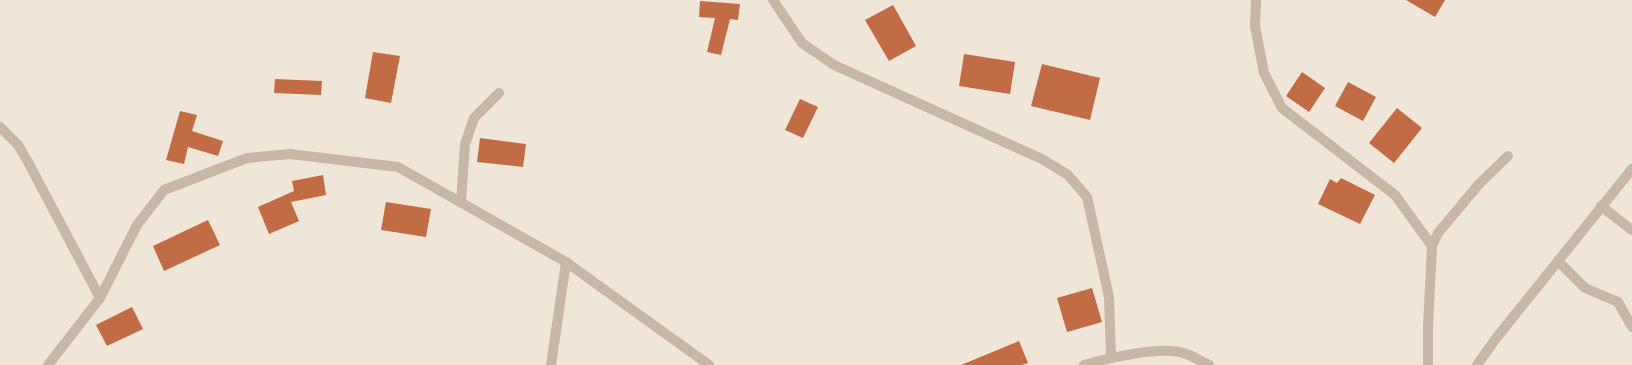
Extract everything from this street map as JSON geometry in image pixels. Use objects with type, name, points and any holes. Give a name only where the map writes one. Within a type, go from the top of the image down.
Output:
[{"type":"street","points":[[773,0],[802,43],[834,65],[1034,156],[1068,175],[1087,197],[1109,297],[1111,358]]},
{"type":"street","points":[[1256,0],[1255,26],[1264,73],[1282,108],[1395,195],[1432,246]]},
{"type":"street","points":[[461,202],[465,144],[474,118],[499,93]]},
{"type":"street","points":[[0,127],[18,144],[100,298]]},
{"type":"street","points":[[48,365],[100,298],[137,225],[164,190],[247,158],[290,154],[398,167],[566,262],[709,365]]},
{"type":"street","points":[[1428,365],[1428,327],[1432,246],[1438,233],[1479,184],[1508,156]]},
{"type":"street","points":[[1477,365],[1497,337],[1632,169]]},
{"type":"street","points":[[1601,206],[1632,230]]},
{"type":"street","points":[[1558,261],[1585,288],[1618,302],[1632,327]]},
{"type":"street","points":[[550,365],[566,262]]},
{"type":"street","points":[[1084,365],[1111,358],[1163,352],[1182,353],[1209,365]]},
{"type":"building","points":[[1406,0],[1445,0],[1435,17]]},
{"type":"building","points":[[700,1],[740,4],[738,20],[730,19],[721,55],[707,52],[715,18],[699,17]]},
{"type":"building","points":[[893,5],[916,46],[889,61],[865,20]]},
{"type":"building","points":[[373,52],[400,56],[391,103],[365,98]]},
{"type":"building","points":[[964,54],[1015,62],[1010,94],[959,86]]},
{"type":"building","points":[[1042,64],[1100,78],[1090,120],[1031,106]]},
{"type":"building","points":[[1302,72],[1325,88],[1309,112],[1286,96]]},
{"type":"building","points":[[275,79],[322,81],[321,95],[274,93]]},
{"type":"building","points":[[1348,82],[1376,97],[1363,121],[1335,106]]},
{"type":"building","points":[[800,99],[818,107],[803,138],[785,130]]},
{"type":"building","points":[[1397,108],[1422,128],[1394,163],[1369,143]]},
{"type":"building","points":[[180,111],[197,115],[192,131],[223,141],[218,156],[188,147],[184,164],[166,160]]},
{"type":"building","points":[[480,138],[526,144],[523,167],[477,162]]},
{"type":"building","points":[[323,175],[326,195],[291,202],[299,221],[269,234],[258,207],[294,191],[292,181]]},
{"type":"building","points":[[1341,178],[1375,195],[1360,224],[1318,204],[1330,179],[1337,183]]},
{"type":"building","points":[[386,202],[431,209],[426,237],[381,230]]},
{"type":"building","points":[[208,220],[220,245],[164,271],[153,246]]},
{"type":"building","points":[[1092,288],[1102,322],[1067,332],[1057,298]]},
{"type":"building","points":[[132,307],[143,329],[107,346],[96,325]]},
{"type":"building","points":[[1019,341],[1028,363],[1021,365],[961,365]]}]
